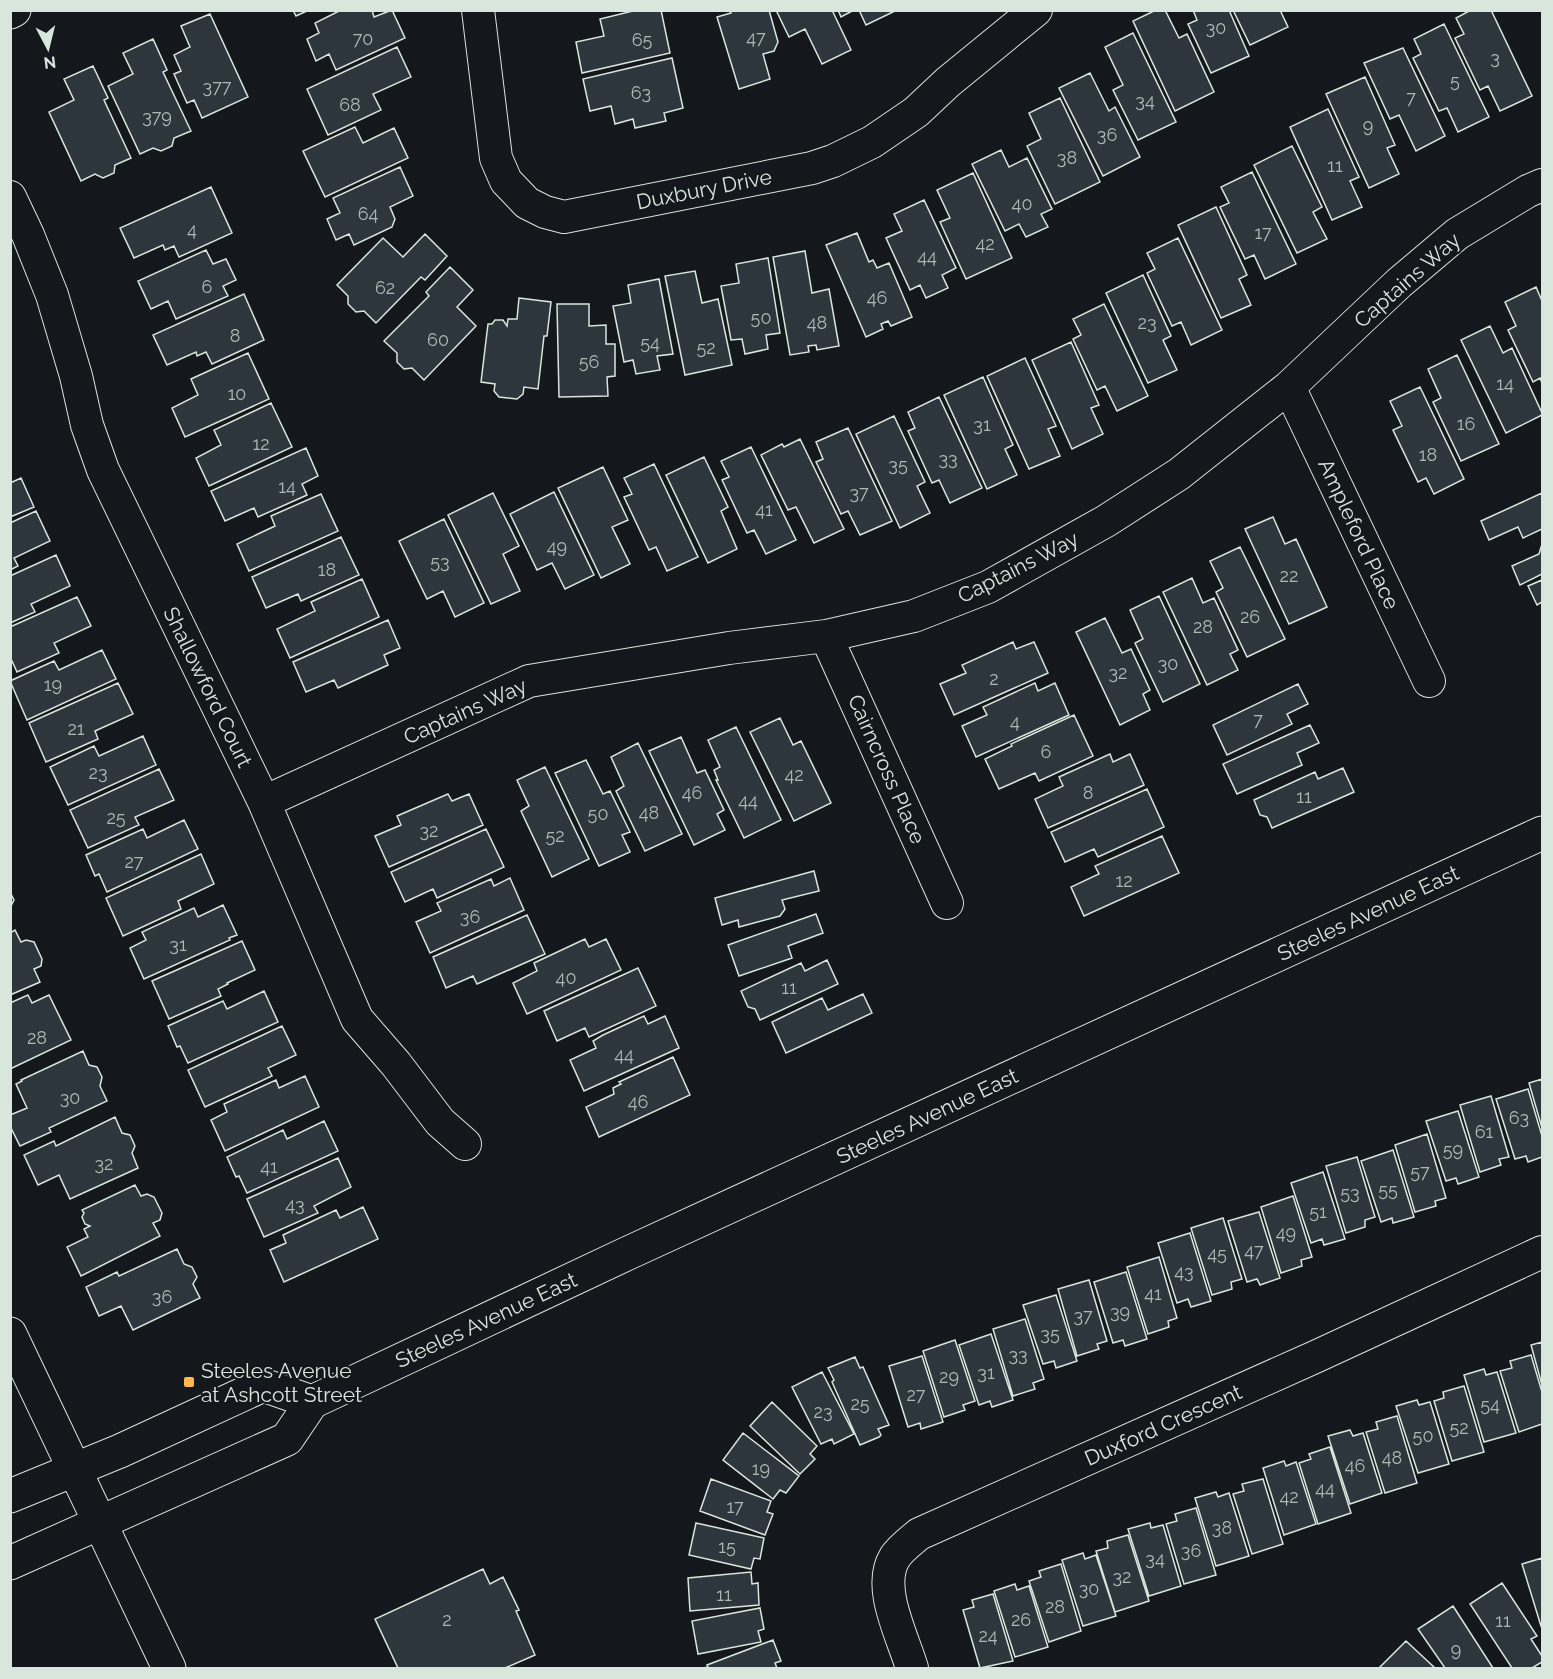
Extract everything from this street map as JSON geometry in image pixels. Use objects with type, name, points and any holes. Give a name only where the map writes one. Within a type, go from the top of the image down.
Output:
[{"type":"main road","name":"Steeles Avenue East","points":[[10,1563],[287,1438],[312,1402],[626,1254],[1542,833]]},
{"type":"main road","points":[[10,1335],[169,1668]]},
{"type":"main road","points":[[10,1496],[120,1451],[263,1385],[312,1402]]},
{"type":"street","name":"Duxbury Drive","points":[[478,10],[495,147],[503,173],[511,187],[527,203],[545,212],[564,217],[812,168],[833,161],[872,142],[916,112],[948,82],[1036,10]]},
{"type":"street","name":"Captains Way","points":[[264,802],[529,681],[729,648],[826,636],[914,616],[988,587],[1106,521],[1179,474],[1289,387],[1399,284],[1457,234],[1542,185]]},
{"type":"street","name":"Shallowford Court","points":[[10,197],[28,235],[55,305],[76,376],[87,425],[103,470],[264,802],[357,1019],[396,1064],[440,1122],[465,1144]]},
{"type":"street","name":"Ampleford Place","points":[[1289,387],[1429,681]]},
{"type":"street","name":"Cairncross Place","points":[[826,636],[947,903]]},
{"type":"street","name":"Duxford Crescent","points":[[912,1668],[887,1584],[895,1557],[919,1534],[1262,1381],[1542,1252]]},
{"type":"building","points":[[293,10],[309,10],[296,16]]},
{"type":"building","points":[[341,10],[372,10],[374,17],[392,10],[405,38],[336,70],[329,54],[316,61],[307,39],[319,33],[315,23]]},
{"type":"building","points":[[637,10],[661,10],[670,53],[582,73],[576,42],[604,36],[600,19]]},
{"type":"building","points":[[730,10],[769,10],[778,42],[774,51],[763,54],[770,79],[739,89],[717,17],[731,13]]},
{"type":"building","points":[[776,10],[832,10],[851,50],[822,64],[805,29],[789,37]]},
{"type":"building","points":[[838,10],[854,10],[841,17]]},
{"type":"building","points":[[859,10],[895,10],[895,11],[866,25]]},
{"type":"building","points":[[1156,10],[1165,10],[1179,38],[1187,34],[1214,92],[1175,111],[1133,21]]},
{"type":"building","points":[[1193,10],[1229,10],[1249,56],[1211,73],[1188,24],[1197,20]]},
{"type":"building","points":[[1233,10],[1280,10],[1288,27],[1250,45]]},
{"type":"building","points":[[1471,10],[1491,10],[1532,96],[1500,111],[1488,86],[1480,90],[1455,38],[1464,34],[1456,18]]},
{"type":"building","points":[[210,14],[248,97],[202,118],[194,100],[187,103],[174,74],[181,71],[174,55],[190,47],[181,26]]},
{"type":"building","points":[[1444,24],[1489,117],[1458,132],[1447,108],[1439,111],[1413,58],[1421,54],[1414,39]]},
{"type":"building","points":[[1133,33],[1176,122],[1138,140],[1113,90],[1123,85],[1105,47]]},
{"type":"building","points":[[153,39],[167,70],[163,72],[191,131],[174,138],[172,146],[161,151],[153,148],[140,154],[108,86],[133,74],[123,53]]},
{"type":"building","points":[[397,47],[411,77],[373,94],[381,110],[328,135],[307,89]]},
{"type":"building","points":[[1403,48],[1445,136],[1416,151],[1399,115],[1390,119],[1364,63]]},
{"type":"building","points":[[672,58],[683,108],[664,113],[666,121],[635,128],[633,119],[615,124],[611,106],[590,111],[583,79]]},
{"type":"building","points":[[93,66],[108,98],[104,100],[131,158],[115,165],[114,173],[103,178],[95,174],[81,181],[49,112],[74,100],[64,79]]},
{"type":"building","points":[[1090,73],[1109,111],[1115,107],[1140,157],[1103,176],[1059,88]]},
{"type":"building","points":[[1365,77],[1395,145],[1387,148],[1399,174],[1369,188],[1326,94]]},
{"type":"building","points":[[1060,98],[1100,182],[1055,204],[1027,146],[1041,139],[1029,113]]},
{"type":"building","points":[[1328,109],[1359,177],[1350,181],[1362,207],[1332,220],[1290,127]]},
{"type":"building","points":[[355,127],[363,143],[394,128],[408,158],[325,197],[303,151]]},
{"type":"building","points":[[1292,146],[1322,207],[1313,212],[1327,239],[1297,253],[1254,165]]},
{"type":"building","points":[[1001,150],[1009,167],[1027,158],[1052,209],[1041,214],[1048,227],[1026,237],[1019,224],[1005,231],[972,164]]},
{"type":"building","points":[[400,167],[413,196],[390,207],[395,219],[392,227],[354,245],[349,234],[336,240],[327,219],[340,213],[333,198]]},
{"type":"building","points":[[1252,172],[1296,264],[1265,279],[1254,255],[1245,259],[1220,207],[1229,203],[1221,187]]},
{"type":"building","points":[[973,173],[1012,258],[966,279],[940,222],[950,218],[937,190]]},
{"type":"building","points":[[211,187],[232,233],[179,257],[174,246],[165,250],[163,245],[134,258],[120,228]]},
{"type":"building","points":[[924,200],[956,268],[942,275],[948,288],[926,298],[920,285],[910,290],[886,238],[902,231],[894,214]]},
{"type":"building","points":[[1216,207],[1247,275],[1239,279],[1251,305],[1221,318],[1178,225]]},
{"type":"building","points":[[857,233],[869,262],[873,260],[877,268],[889,263],[912,317],[891,326],[888,321],[881,324],[883,329],[866,337],[826,245]]},
{"type":"building","points":[[425,234],[447,256],[425,280],[421,277],[376,323],[364,311],[356,312],[348,304],[348,296],[337,285],[383,238],[403,257]]},
{"type":"building","points":[[1178,238],[1222,330],[1191,345],[1181,322],[1172,326],[1147,273],[1155,269],[1147,253]]},
{"type":"building","points":[[206,250],[213,264],[226,259],[236,280],[223,286],[228,296],[176,319],[168,301],[151,309],[138,281]]},
{"type":"building","points":[[805,251],[812,293],[829,289],[839,346],[817,350],[816,345],[808,346],[809,352],[790,355],[773,257]]},
{"type":"building","points":[[768,258],[780,333],[766,335],[768,349],[745,354],[742,339],[731,340],[721,286],[739,283],[736,264]]},
{"type":"building","points":[[450,267],[473,290],[457,307],[476,326],[424,380],[412,368],[404,369],[397,362],[397,353],[384,341],[429,296],[426,292]]},
{"type":"building","points":[[695,271],[702,303],[718,299],[732,365],[685,375],[665,276]]},
{"type":"building","points":[[1143,275],[1171,336],[1163,340],[1177,370],[1148,383],[1106,293]]},
{"type":"building","points":[[659,279],[673,354],[657,356],[660,370],[636,374],[633,360],[624,362],[613,306],[631,303],[628,285]]},
{"type":"building","points":[[1536,287],[1542,301],[1542,383],[1540,378],[1533,382],[1508,330],[1516,326],[1505,302]]},
{"type":"building","points":[[244,294],[264,340],[212,364],[206,352],[197,356],[196,352],[167,365],[153,335]]},
{"type":"building","points":[[519,298],[551,302],[547,336],[544,336],[538,389],[524,387],[523,394],[517,399],[499,397],[494,391],[495,384],[481,382],[488,324],[492,324],[495,320],[503,320],[507,326],[508,319],[517,319]]},
{"type":"building","points":[[557,304],[589,304],[589,326],[606,325],[606,344],[615,344],[615,376],[607,377],[608,396],[559,397]]},
{"type":"building","points":[[1104,304],[1148,396],[1117,411],[1105,386],[1097,390],[1073,339],[1081,335],[1073,319]]},
{"type":"building","points":[[1490,326],[1503,353],[1512,348],[1542,413],[1506,433],[1461,340]]},
{"type":"building","points":[[1071,342],[1099,405],[1091,408],[1103,434],[1072,449],[1032,360]]},
{"type":"building","points":[[248,353],[269,399],[185,437],[172,408],[198,395],[191,379]]},
{"type":"building","points":[[1457,355],[1499,444],[1461,461],[1433,402],[1441,398],[1428,369]]},
{"type":"building","points":[[1025,358],[1056,426],[1048,429],[1060,456],[1029,469],[987,376]]},
{"type":"building","points":[[983,377],[1013,445],[1005,449],[1017,475],[987,489],[944,395]]},
{"type":"building","points":[[1420,387],[1464,479],[1434,494],[1426,478],[1418,482],[1393,430],[1402,426],[1390,401]]},
{"type":"building","points":[[939,397],[982,488],[950,503],[939,480],[932,483],[908,431],[915,428],[908,412]]},
{"type":"building","points":[[271,403],[292,447],[209,486],[196,458],[221,445],[214,430]]},
{"type":"building","points":[[894,416],[925,482],[917,486],[930,513],[900,528],[856,434]]},
{"type":"building","points":[[848,428],[892,521],[860,535],[848,511],[841,514],[816,462],[823,459],[816,442]]},
{"type":"building","points":[[800,439],[844,529],[814,543],[796,507],[788,510],[761,455],[782,444],[784,447]]},
{"type":"building","points":[[751,447],[796,540],[766,554],[754,530],[747,533],[722,480],[729,477],[721,461]]},
{"type":"building","points":[[306,448],[318,476],[302,484],[307,495],[258,517],[254,508],[225,521],[211,491]]},
{"type":"building","points":[[704,457],[728,507],[721,511],[737,549],[708,563],[666,475]]},
{"type":"building","points":[[654,464],[698,557],[667,571],[656,547],[649,550],[624,497],[632,494],[624,478]]},
{"type":"building","points":[[603,467],[628,520],[612,527],[630,564],[601,578],[558,488]]},
{"type":"building","points":[[21,478],[34,507],[10,517],[10,483]]},
{"type":"building","points":[[554,492],[594,575],[565,589],[552,563],[537,570],[510,514]]},
{"type":"building","points":[[493,493],[519,546],[503,554],[520,591],[491,604],[448,515]]},
{"type":"building","points":[[1542,493],[1542,529],[1523,538],[1518,527],[1489,540],[1481,521]]},
{"type":"building","points":[[321,494],[338,531],[249,571],[237,544],[275,526],[271,516]]},
{"type":"building","points":[[36,511],[50,541],[14,558],[18,566],[10,570],[10,523]]},
{"type":"building","points":[[1273,517],[1285,544],[1296,539],[1327,607],[1289,624],[1245,529]]},
{"type":"building","points":[[444,519],[484,603],[455,617],[443,591],[427,599],[399,541]]},
{"type":"building","points":[[341,537],[359,575],[301,601],[298,594],[266,608],[252,577]]},
{"type":"building","points":[[1542,544],[1542,574],[1520,585],[1512,566],[1539,554]]},
{"type":"building","points":[[1240,547],[1285,639],[1247,657],[1216,592],[1223,588],[1210,561]]},
{"type":"building","points":[[56,555],[70,586],[31,604],[35,612],[10,623],[10,576]]},
{"type":"building","points":[[1192,578],[1203,603],[1214,598],[1238,650],[1230,654],[1238,670],[1207,685],[1163,592]]},
{"type":"building","points":[[362,579],[379,617],[290,658],[277,629],[315,611],[311,602]]},
{"type":"building","points":[[1542,580],[1542,602],[1537,605],[1528,586]]},
{"type":"building","points":[[1159,596],[1200,684],[1163,702],[1135,643],[1143,639],[1130,610]]},
{"type":"building","points":[[77,597],[91,626],[54,643],[59,653],[17,672],[12,661],[10,662],[10,627]]},
{"type":"building","points":[[1105,618],[1122,653],[1131,649],[1150,690],[1143,694],[1150,710],[1120,725],[1076,632]]},
{"type":"building","points":[[388,620],[400,648],[384,655],[388,665],[338,688],[334,680],[306,692],[293,662]]},
{"type":"building","points":[[1013,642],[1016,649],[1034,642],[1048,673],[954,715],[940,684],[966,673],[962,665]]},
{"type":"building","points":[[102,650],[116,679],[27,720],[10,681],[54,661],[59,670]]},
{"type":"building","points":[[118,683],[133,714],[95,731],[98,739],[46,762],[29,723]]},
{"type":"building","points":[[1035,683],[1038,691],[1055,683],[1069,715],[976,757],[962,726],[987,715],[983,707]]},
{"type":"building","points":[[1298,684],[1308,704],[1287,714],[1292,724],[1227,755],[1213,725]]},
{"type":"building","points":[[1074,715],[1093,756],[1039,781],[1035,773],[999,789],[985,759],[1012,746],[1011,744]]},
{"type":"building","points":[[780,718],[793,745],[801,741],[831,803],[794,821],[750,732]]},
{"type":"building","points":[[1310,725],[1319,743],[1297,753],[1302,765],[1237,794],[1223,764]]},
{"type":"building","points":[[736,727],[781,820],[744,838],[716,780],[718,780],[714,770],[720,767],[708,740]]},
{"type":"building","points":[[143,736],[156,765],[68,805],[50,767],[94,746],[99,756]]},
{"type":"building","points":[[681,737],[697,773],[705,770],[724,810],[717,814],[725,830],[694,845],[649,751]]},
{"type":"building","points":[[638,743],[682,834],[645,851],[616,791],[624,786],[611,757]]},
{"type":"building","points":[[1110,754],[1113,762],[1130,754],[1144,785],[1048,828],[1035,799],[1063,786],[1059,777]]},
{"type":"building","points":[[586,760],[603,794],[610,791],[630,832],[622,835],[630,852],[599,866],[555,773]]},
{"type":"building","points":[[545,767],[589,859],[552,877],[521,811],[529,806],[517,780]]},
{"type":"building","points":[[1343,768],[1354,792],[1272,828],[1267,817],[1260,815],[1254,800],[1315,772],[1318,779]]},
{"type":"building","points":[[159,769],[174,800],[135,817],[139,825],[88,848],[70,810]]},
{"type":"building","points":[[1147,789],[1164,827],[1098,857],[1094,849],[1065,862],[1051,832]]},
{"type":"building","points":[[448,794],[452,801],[469,794],[483,825],[389,867],[375,836],[401,825],[397,816]]},
{"type":"building","points":[[184,820],[198,849],[107,892],[99,874],[95,876],[86,855],[143,829],[147,838]]},
{"type":"building","points":[[486,829],[504,867],[437,898],[433,889],[405,902],[391,872]]},
{"type":"building","points":[[1162,836],[1179,873],[1084,916],[1071,887],[1099,874],[1095,866]]},
{"type":"building","points":[[201,854],[214,884],[178,901],[181,909],[123,936],[106,898]]},
{"type":"building","points":[[814,871],[819,891],[782,900],[785,909],[780,916],[739,927],[738,920],[722,925],[715,898]]},
{"type":"building","points":[[510,878],[524,910],[430,953],[416,922],[441,911],[437,903],[491,879],[494,886]]},
{"type":"building","points":[[10,892],[14,900],[10,908]]},
{"type":"building","points":[[223,905],[237,935],[144,979],[130,948],[146,940],[142,932],[194,908],[198,917]]},
{"type":"building","points":[[816,914],[823,933],[788,946],[792,958],[739,976],[728,945]]},
{"type":"building","points":[[527,915],[545,954],[477,984],[473,976],[446,988],[433,957]]},
{"type":"building","points":[[15,930],[21,942],[26,940],[34,942],[42,959],[41,966],[34,969],[40,982],[10,995],[10,933]]},
{"type":"building","points":[[585,939],[589,947],[606,939],[621,970],[527,1014],[513,983],[537,971],[534,963]]},
{"type":"building","points":[[242,941],[255,970],[218,989],[221,996],[169,1019],[152,981]]},
{"type":"building","points":[[827,960],[838,984],[760,1020],[755,1009],[748,1007],[741,991],[801,963],[805,971]]},
{"type":"building","points":[[638,968],[656,1006],[589,1037],[585,1028],[557,1041],[544,1011]]},
{"type":"building","points":[[264,991],[278,1022],[188,1063],[180,1046],[177,1047],[168,1026],[223,1001],[227,1009]]},
{"type":"building","points":[[863,994],[872,1013],[786,1053],[772,1022],[822,998],[828,1010]]},
{"type":"building","points":[[28,995],[32,1003],[49,995],[71,1040],[10,1069],[10,1003]]},
{"type":"building","points":[[644,1016],[648,1024],[665,1016],[679,1048],[584,1091],[570,1060],[596,1048],[593,1041],[603,1035]]},
{"type":"building","points":[[282,1026],[296,1055],[268,1068],[272,1076],[205,1107],[188,1070]]},
{"type":"building","points":[[83,1051],[89,1065],[97,1067],[102,1077],[100,1086],[107,1101],[49,1128],[51,1132],[20,1146],[10,1126],[10,1115],[27,1108],[16,1084]]},
{"type":"building","points":[[673,1057],[690,1095],[599,1137],[586,1107],[614,1094],[613,1088],[621,1084],[619,1082]]},
{"type":"building","points":[[305,1076],[319,1107],[225,1151],[211,1120],[227,1112],[224,1104],[276,1080],[279,1088]]},
{"type":"building","points":[[1542,1079],[1542,1128],[1529,1083]]},
{"type":"building","points":[[1528,1089],[1542,1136],[1542,1157],[1528,1162],[1526,1156],[1515,1159],[1496,1099]]},
{"type":"building","points":[[1491,1096],[1509,1157],[1499,1159],[1501,1165],[1480,1172],[1460,1105]]},
{"type":"building","points":[[1458,1111],[1479,1177],[1458,1184],[1456,1178],[1446,1181],[1426,1121]]},
{"type":"building","points":[[115,1117],[122,1133],[130,1135],[135,1146],[132,1153],[138,1168],[70,1199],[59,1175],[38,1185],[24,1155],[54,1141],[56,1146]]},
{"type":"building","points":[[324,1121],[338,1151],[247,1193],[239,1176],[236,1177],[227,1157],[283,1130],[287,1139]]},
{"type":"building","points":[[1427,1134],[1446,1198],[1435,1201],[1436,1206],[1415,1212],[1395,1145]]},
{"type":"building","points":[[1393,1150],[1414,1217],[1393,1223],[1392,1218],[1381,1222],[1361,1161]]},
{"type":"building","points":[[1357,1157],[1375,1217],[1365,1220],[1365,1227],[1346,1233],[1326,1166]]},
{"type":"building","points":[[338,1158],[351,1187],[314,1206],[318,1213],[264,1237],[247,1199]]},
{"type":"building","points":[[1323,1172],[1345,1239],[1324,1245],[1322,1239],[1311,1243],[1291,1183]]},
{"type":"building","points":[[135,1185],[141,1196],[147,1194],[154,1197],[162,1213],[160,1220],[153,1223],[160,1236],[81,1276],[67,1247],[88,1237],[84,1229],[90,1226],[85,1224],[82,1210]]},
{"type":"building","points":[[1293,1196],[1312,1257],[1301,1260],[1302,1266],[1281,1273],[1261,1207]]},
{"type":"building","points":[[363,1207],[378,1239],[284,1282],[270,1250],[286,1243],[283,1235],[336,1210],[340,1218]]},
{"type":"building","points":[[1259,1212],[1280,1278],[1260,1285],[1257,1279],[1247,1282],[1228,1221]]},
{"type":"building","points":[[1223,1218],[1242,1279],[1231,1282],[1232,1289],[1212,1295],[1191,1228]]},
{"type":"building","points":[[1190,1233],[1211,1301],[1191,1307],[1188,1299],[1177,1303],[1158,1243]]},
{"type":"building","points":[[177,1249],[184,1264],[192,1267],[197,1277],[193,1284],[200,1298],[133,1330],[121,1306],[99,1316],[86,1287],[117,1272],[119,1276]]},
{"type":"building","points":[[1159,1257],[1177,1318],[1168,1321],[1169,1327],[1148,1334],[1127,1267]]},
{"type":"building","points":[[1126,1272],[1147,1339],[1125,1346],[1123,1340],[1113,1343],[1094,1282]]},
{"type":"building","points":[[1089,1280],[1107,1341],[1097,1344],[1099,1349],[1077,1356],[1058,1289]]},
{"type":"building","points":[[1056,1295],[1077,1361],[1056,1368],[1054,1361],[1043,1364],[1023,1305]]},
{"type":"building","points":[[1025,1319],[1044,1379],[1033,1383],[1035,1389],[1013,1396],[993,1329]]},
{"type":"building","points":[[991,1334],[1013,1400],[992,1407],[990,1401],[979,1405],[959,1345]]},
{"type":"building","points":[[955,1340],[975,1401],[963,1405],[965,1410],[944,1417],[923,1351]]},
{"type":"building","points":[[1542,1342],[1542,1385],[1531,1345]]},
{"type":"building","points":[[1531,1355],[1542,1392],[1542,1424],[1519,1432],[1500,1371],[1512,1368],[1510,1361]]},
{"type":"building","points":[[922,1356],[943,1422],[921,1429],[920,1423],[908,1427],[889,1366]]},
{"type":"building","points":[[855,1357],[860,1368],[863,1367],[889,1425],[878,1429],[881,1435],[879,1437],[860,1445],[828,1368]]},
{"type":"building","points":[[1484,1369],[1486,1375],[1497,1372],[1516,1433],[1484,1442],[1464,1375]]},
{"type":"building","points":[[822,1372],[854,1434],[834,1444],[832,1439],[821,1444],[792,1387]]},
{"type":"building","points":[[1464,1386],[1484,1452],[1452,1461],[1434,1401],[1444,1398],[1443,1392]]},
{"type":"building","points":[[1417,1400],[1419,1405],[1430,1402],[1449,1464],[1418,1473],[1396,1406]]},
{"type":"building","points":[[772,1402],[817,1446],[810,1454],[815,1459],[800,1474],[750,1426]]},
{"type":"building","points":[[1397,1416],[1417,1483],[1385,1493],[1366,1432],[1378,1429],[1376,1422]]},
{"type":"building","points":[[1350,1430],[1353,1436],[1363,1433],[1382,1493],[1350,1504],[1328,1436]]},
{"type":"building","points":[[743,1433],[799,1476],[786,1493],[780,1490],[773,1499],[723,1460]]},
{"type":"building","points":[[1330,1447],[1351,1513],[1318,1524],[1299,1463],[1311,1459],[1309,1454]]},
{"type":"building","points":[[1284,1461],[1286,1466],[1296,1462],[1316,1524],[1284,1535],[1263,1468]]},
{"type":"building","points":[[711,1479],[771,1501],[767,1512],[773,1514],[765,1535],[700,1511]]},
{"type":"building","points":[[1263,1479],[1283,1544],[1252,1554],[1233,1494],[1244,1491],[1242,1484]]},
{"type":"building","points":[[1216,1492],[1218,1497],[1229,1493],[1249,1556],[1216,1566],[1195,1498]]},
{"type":"building","points":[[1196,1508],[1216,1575],[1184,1584],[1166,1524],[1177,1521],[1175,1514]]},
{"type":"building","points":[[696,1523],[764,1538],[760,1559],[754,1558],[751,1569],[689,1555]]},
{"type":"building","points":[[1150,1523],[1151,1528],[1163,1525],[1181,1586],[1149,1596],[1128,1529]]},
{"type":"building","points":[[1128,1535],[1149,1601],[1115,1612],[1096,1551],[1108,1548],[1107,1541]]},
{"type":"building","points":[[1083,1553],[1085,1559],[1096,1555],[1116,1616],[1083,1626],[1062,1560]]},
{"type":"building","points":[[1542,1558],[1542,1625],[1541,1626],[1522,1564]]},
{"type":"building","points":[[1061,1564],[1081,1631],[1049,1642],[1029,1581],[1041,1577],[1039,1571]]},
{"type":"building","points":[[483,1569],[490,1584],[503,1577],[519,1610],[516,1611],[535,1655],[505,1668],[398,1668],[375,1619]]},
{"type":"building","points":[[751,1572],[752,1584],[758,1583],[759,1605],[690,1611],[688,1578]]},
{"type":"building","points":[[1502,1583],[1537,1636],[1531,1639],[1542,1656],[1542,1662],[1532,1668],[1512,1668],[1470,1604]]},
{"type":"building","points":[[1015,1584],[1017,1590],[1029,1586],[1048,1647],[1015,1657],[994,1591]]},
{"type":"building","points":[[993,1594],[1013,1661],[980,1668],[963,1610],[974,1607],[972,1600]]},
{"type":"building","points":[[1453,1606],[1493,1668],[1445,1668],[1418,1629]]},
{"type":"building","points":[[760,1608],[764,1629],[758,1631],[761,1642],[698,1654],[692,1621]]},
{"type":"building","points":[[773,1640],[781,1661],[775,1663],[777,1668],[703,1668],[708,1667],[707,1665]]},
{"type":"building","points":[[1406,1641],[1435,1668],[1379,1668]]},
{"type":"place","name":"Steeles Avenue at Ashcott Street","points":[[189,1382]]}]
